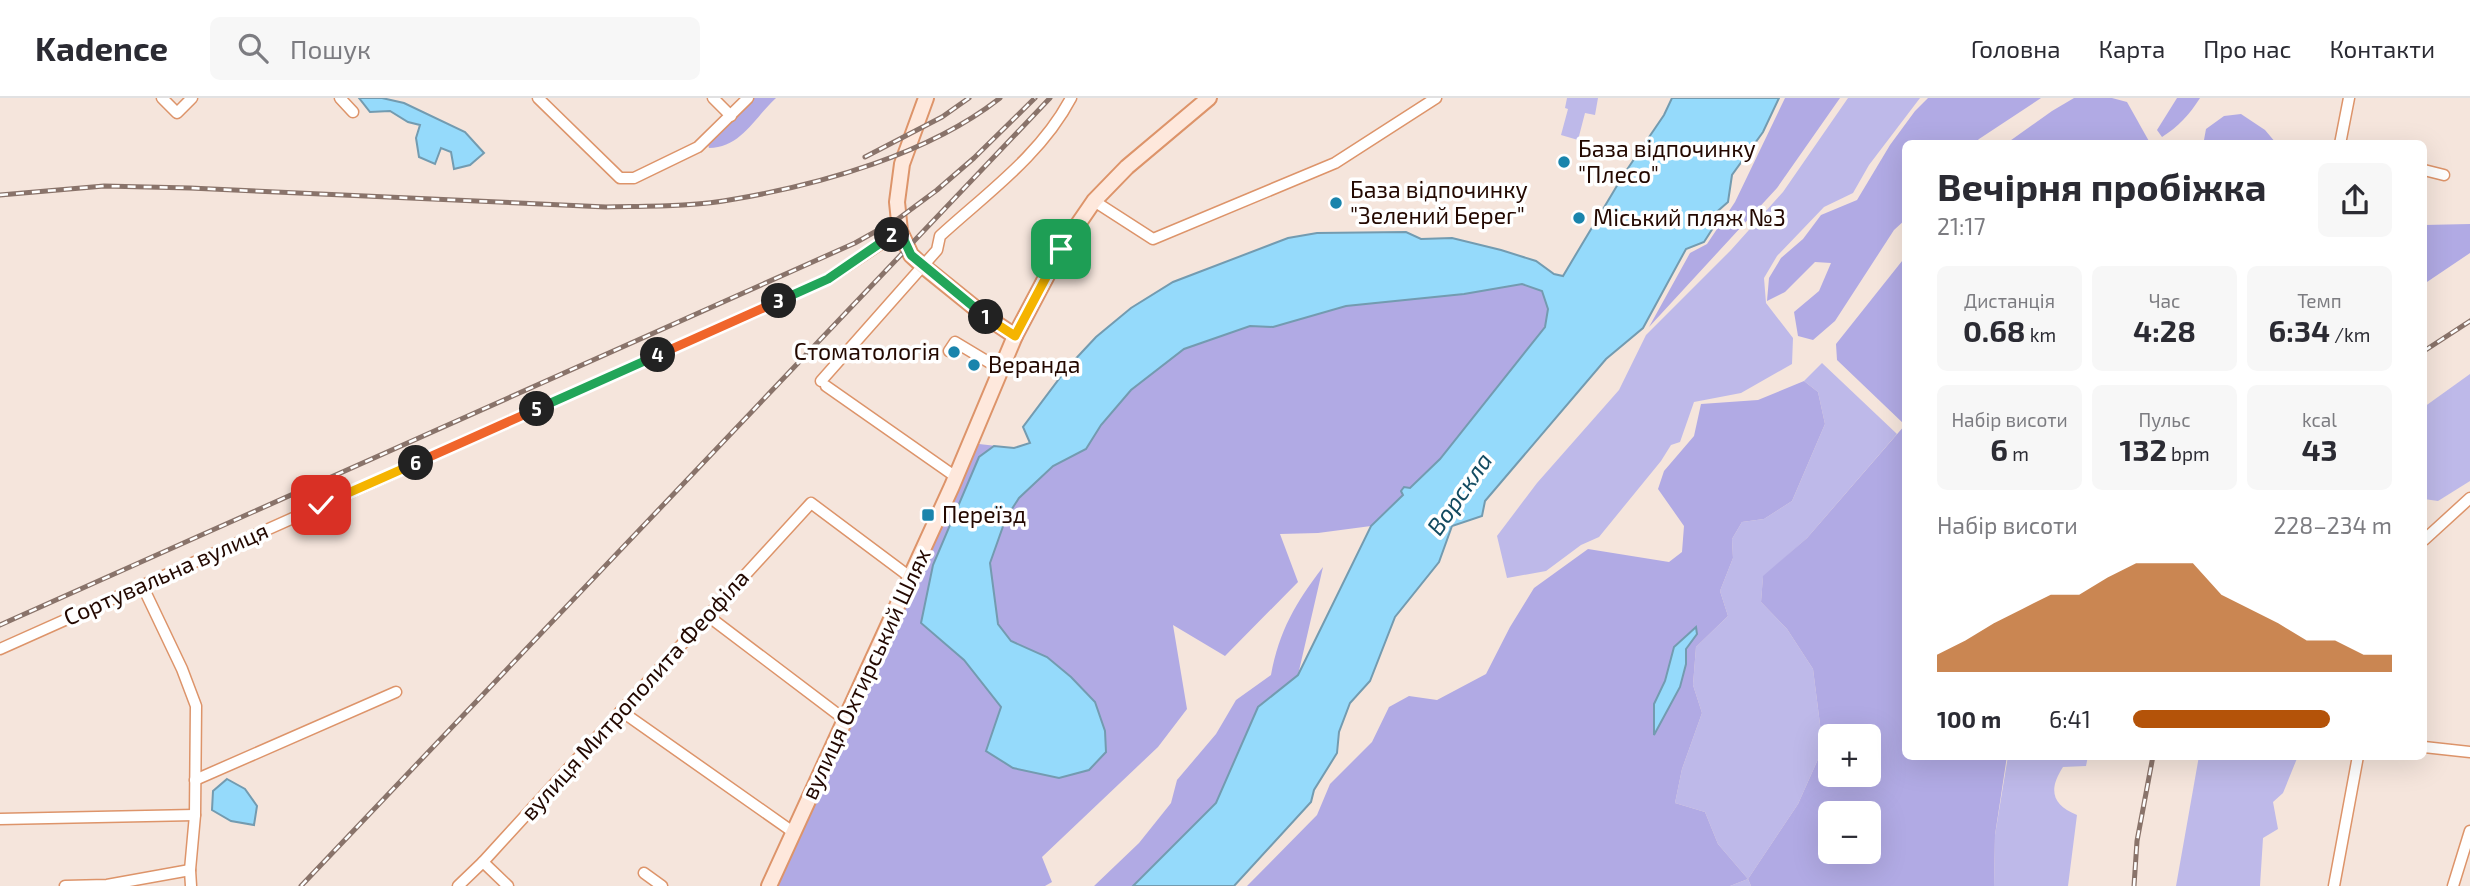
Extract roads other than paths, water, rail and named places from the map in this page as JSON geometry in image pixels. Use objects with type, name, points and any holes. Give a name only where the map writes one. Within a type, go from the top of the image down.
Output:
[{"type":"main road","name":"вулиця Охтирський Шлях","points":[[769,886],[956,477],[1015,336],[1061,249],[1094,201],[1127,167],[1209,98]]},
{"type":"main road","points":[[920,102],[898,183],[900,231],[911,255],[985,316],[1015,336]]},
{"type":"street","points":[[162,98],[177,113],[192,98]]},
{"type":"street","points":[[340,98],[353,112]]},
{"type":"street","points":[[538,98],[620,178],[634,178],[698,147],[748,98]]},
{"type":"street","points":[[713,98],[731,116]]},
{"type":"street","points":[[956,477],[824,383],[937,250],[940,236],[1029,157],[1055,128],[1072,98]]},
{"type":"street","points":[[1094,201],[1153,239],[1335,163],[1436,98]]},
{"type":"street","points":[[2341,140],[2350,98]]},
{"type":"street","points":[[2427,171],[2444,175]]},
{"type":"street","name":"Сортувальна вулиця","points":[[0,649],[828,279],[900,231]]},
{"type":"street","points":[[948,351],[955,342],[1000,369]]},
{"type":"street","points":[[2427,537],[2470,498]]},
{"type":"street","name":"вулиця Митрополита Феофіла","points":[[458,886],[483,862],[811,503],[910,577]]},
{"type":"street","points":[[142,585],[182,669],[196,706],[191,886]]},
{"type":"street","points":[[708,616],[844,719]]},
{"type":"street","points":[[195,780],[396,692]]},
{"type":"street","points":[[621,711],[793,832]]},
{"type":"street","points":[[2427,747],[2470,752]]},
{"type":"street","points":[[2334,886],[2356,760]]},
{"type":"street","points":[[0,819],[195,815]]},
{"type":"street","points":[[2453,886],[2470,831]]},
{"type":"street","points":[[483,862],[508,886]]},
{"type":"street","points":[[65,886],[107,885],[190,870]]},
{"type":"street","points":[[644,873],[662,886]]},
{"type":"water","points":[[359,98],[382,98],[404,103],[465,132],[484,153],[470,165],[454,169],[451,152],[441,148],[435,164],[419,157],[416,138],[420,125],[408,122],[390,111],[370,112]]},
{"type":"water","name":"Ворскла","points":[[1672,98],[1779,98],[1763,132],[1732,175],[1728,202],[1711,217],[1713,228],[1704,242],[1686,249],[1643,328],[1606,359],[1485,501],[1482,516],[1452,526],[1439,562],[1395,617],[1370,681],[1350,703],[1339,732],[1337,753],[1314,790],[1311,802],[1234,886],[1133,886],[1216,803],[1258,707],[1298,675],[1371,526],[1403,495],[1401,491],[1404,487],[1410,488],[1440,459],[1545,327],[1548,309],[1542,291],[1522,284],[1464,294],[1346,306],[1273,327],[1250,326],[1184,349],[1131,390],[1101,425],[1086,449],[1053,466],[1019,498],[1006,518],[990,563],[998,624],[1011,641],[1047,657],[1095,702],[1105,731],[1106,752],[1089,770],[1059,778],[1013,768],[986,751],[1001,707],[964,660],[921,623],[933,565],[979,457],[994,446],[1014,448],[1030,443],[1023,427],[1068,367],[1096,337],[1131,308],[1173,282],[1288,238],[1317,233],[1406,232],[1421,239],[1452,238],[1536,261],[1554,274],[1563,276]]},
{"type":"water","points":[[1696,627],[1697,634],[1686,649],[1686,664],[1680,687],[1654,735],[1654,704],[1665,681],[1674,647]]},
{"type":"water","points":[[227,779],[245,789],[257,806],[254,825],[231,821],[212,810],[213,791]]},
{"type":"railway","points":[[865,157],[942,117],[969,98]]},
{"type":"railway","points":[[0,195],[104,186],[606,207],[703,203],[768,193],[874,164],[941,135],[1000,98]]},
{"type":"railway","points":[[0,625],[855,243],[898,219],[937,190],[1035,98]]},
{"type":"railway","points":[[301,886],[1050,98]]},
{"type":"railway","points":[[2427,349],[2470,321]]},
{"type":"railway","points":[[2134,886],[2137,841],[2152,760]]},
{"type":"place","name":"База відпочинку \"Плесо\"","points":[[1564,162]]},
{"type":"place","name":"База відпочинку \"Зелений Берег\"","points":[[1336,203]]},
{"type":"place","name":"Міський пляж №3","points":[[1579,218]]},
{"type":"place","name":"Стоматологія","points":[[954,352]]},
{"type":"place","name":"Веранда","points":[[974,365]]},
{"type":"place","name":"Переїзд","points":[[928,515]]}]
